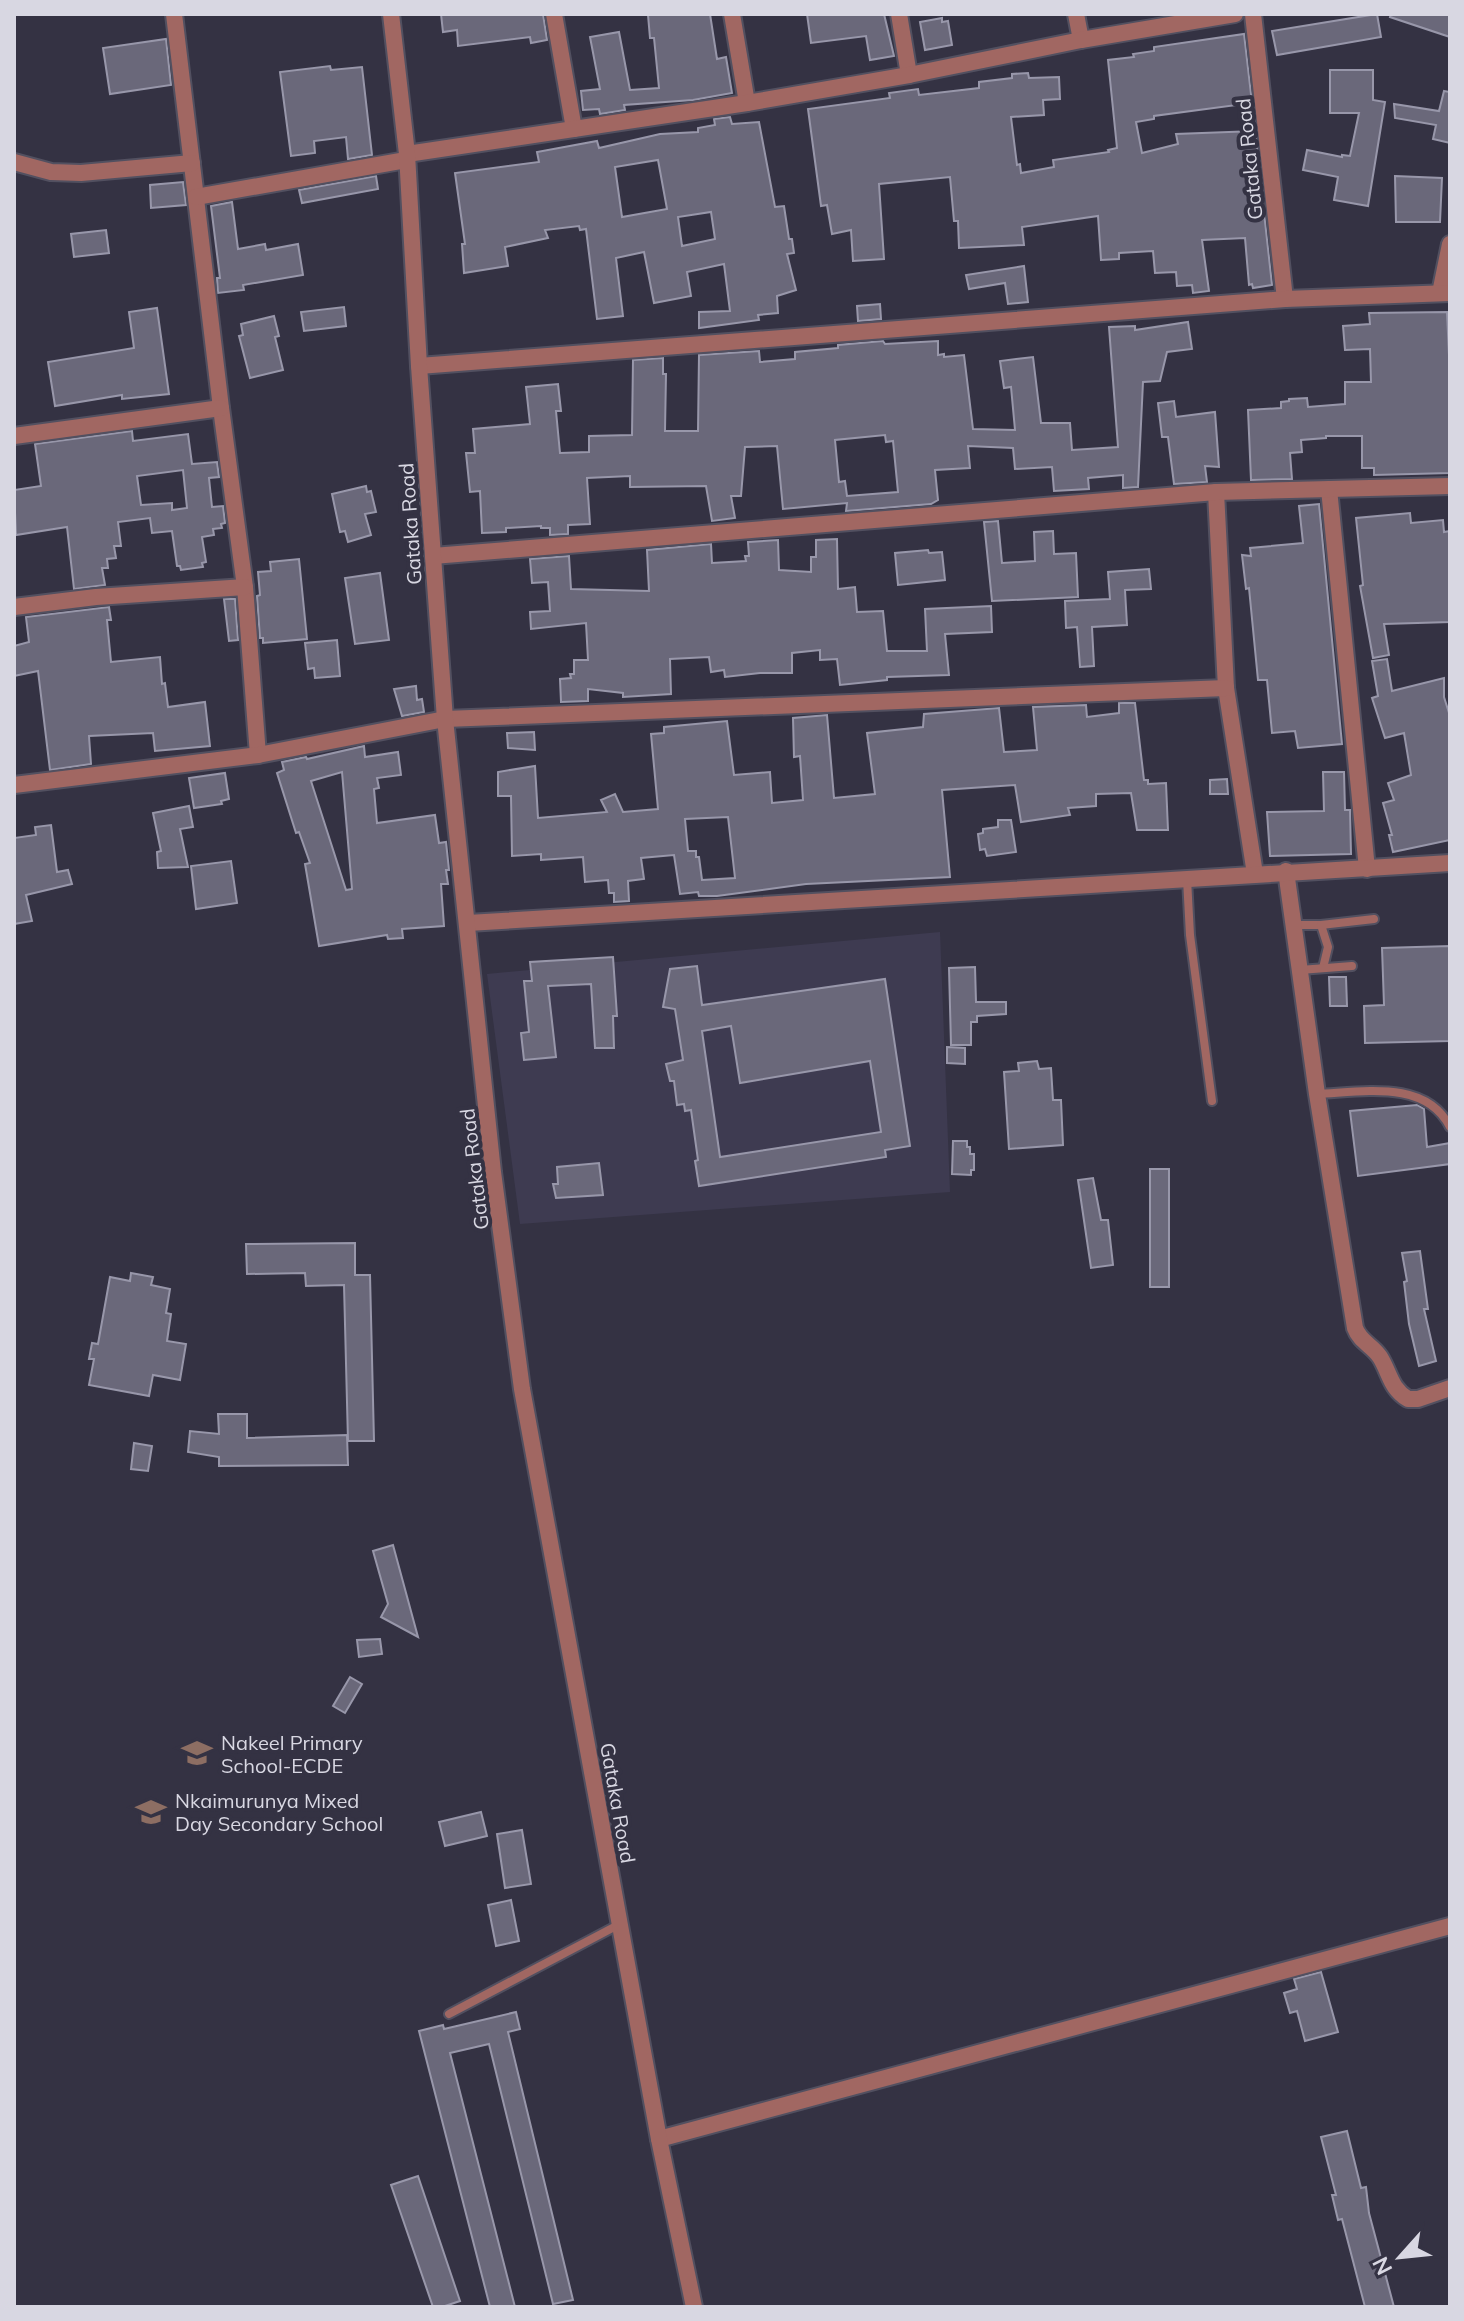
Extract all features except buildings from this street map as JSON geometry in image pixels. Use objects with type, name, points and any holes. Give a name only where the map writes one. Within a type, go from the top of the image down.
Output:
[{"type":"street","points":[[174,14],[245,587],[258,755]]},
{"type":"street","name":"Gataka Road","points":[[391,14],[407,157],[445,719],[493,1172],[522,1389],[659,2139],[694,2307]]},
{"type":"street","points":[[554,14],[574,129]]},
{"type":"street","points":[[732,14],[747,103]]},
{"type":"street","points":[[899,14],[909,75]]},
{"type":"street","points":[[1076,14],[1081,40]]},
{"type":"street","points":[[196,197],[407,157],[909,75],[1081,40],[1235,14]]},
{"type":"street","name":"Gataka Road","points":[[1253,14],[1285,299]]},
{"type":"street","points":[[14,162],[51,172],[81,173],[192,163]]},
{"type":"street","points":[[419,366],[1285,299],[1445,293],[1450,244]]},
{"type":"street","points":[[14,436],[221,408]]},
{"type":"street","points":[[433,556],[1216,492],[1450,486]]},
{"type":"street","points":[[1329,489],[1367,869]]},
{"type":"street","points":[[1216,492],[1226,688],[1255,874]]},
{"type":"street","points":[[14,607],[96,597],[245,587]]},
{"type":"street","points":[[14,785],[258,755],[445,719],[1226,688]]},
{"type":"street","points":[[468,923],[1450,863]]},
{"type":"street","points":[[1286,871],[1317,1094],[1347,1286],[1358,1335],[1380,1357],[1392,1385],[1408,1399],[1450,1388]]},
{"type":"street","points":[[659,2139],[1450,1926]]},
{"type":"lane","points":[[1187,879],[1190,935],[1212,1101]]},
{"type":"lane","points":[[1294,925],[1374,919]]},
{"type":"lane","points":[[1321,925],[1328,947],[1323,968]]},
{"type":"lane","points":[[1300,970],[1352,966]]},
{"type":"lane","points":[[1317,1094],[1409,1093],[1431,1103],[1450,1127]]},
{"type":"lane","points":[[449,2014],[620,1924]]},
{"type":"shaded area","points":[[940,932],[950,1192],[520,1224],[487,974]]},
{"type":"place","name":"Nakeel Primary School-ECDE","points":[[197,1753]]},
{"type":"place","name":"Nkaimurunya Mixed Day Secondary School","points":[[151,1812]]}]
